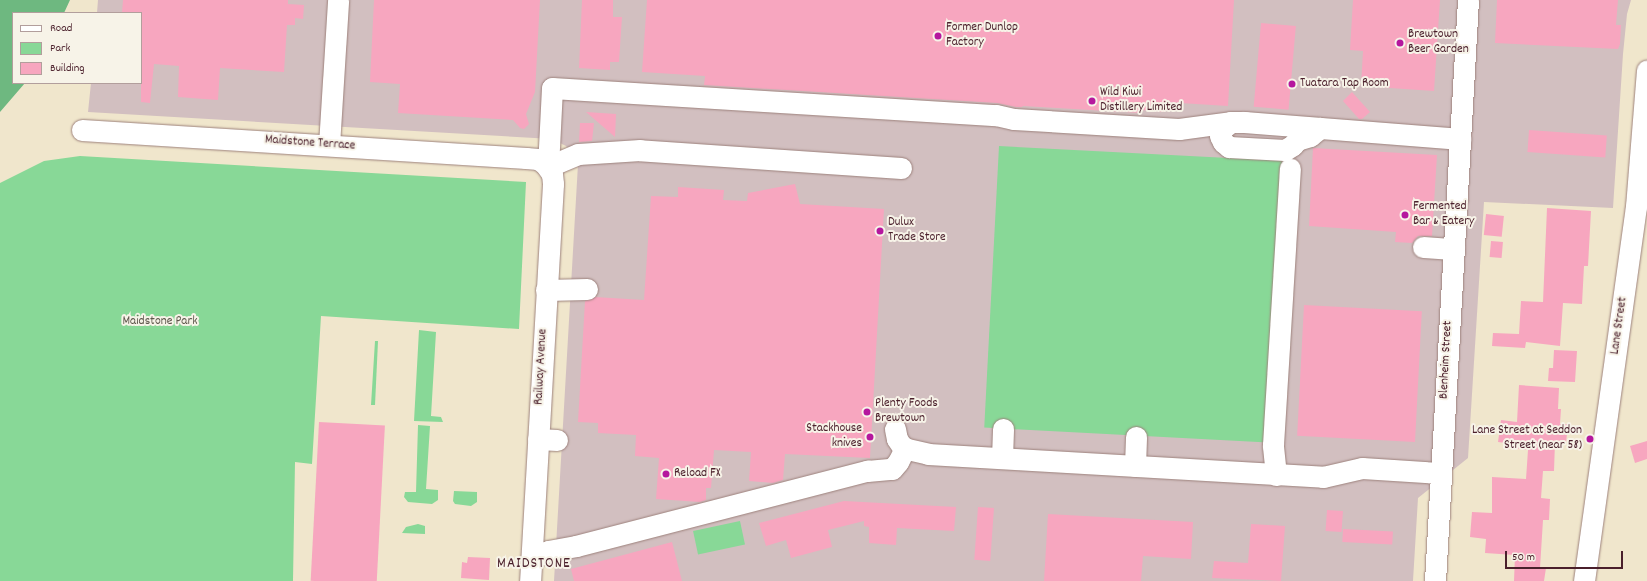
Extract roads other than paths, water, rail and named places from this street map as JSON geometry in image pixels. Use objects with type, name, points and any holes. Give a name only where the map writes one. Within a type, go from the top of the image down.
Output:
[{"type":"street","points":[[329,145],[338,0]]},
{"type":"street","name":"Blenheim Street","points":[[1435,581],[1468,0]]},
{"type":"street","name":"Lane Street","points":[[1584,581],[1642,208],[1647,70]]},
{"type":"street","name":"Railway Avenue","points":[[530,581],[548,439],[546,290],[553,184],[552,174],[543,163],[552,88],[996,115],[1014,120],[1179,129],[1240,117]]},
{"type":"street","points":[[1320,128],[1310,136],[1297,140],[1293,145],[1285,150],[1229,147],[1222,142],[1220,136],[1222,129],[1240,117],[1320,128],[1460,139]]},
{"type":"street","name":"Maidstone Terrace","points":[[82,130],[329,145],[543,163]]},
{"type":"street","points":[[543,163],[578,154],[640,150],[901,168]]},
{"type":"street","points":[[1276,474],[1273,445],[1290,169]]},
{"type":"street","points":[[1422,247],[1454,249]]},
{"type":"street","points":[[546,290],[586,289]]},
{"type":"street","points":[[895,429],[897,439],[904,448],[928,454],[1323,477],[1362,468],[1440,473]]},
{"type":"street","points":[[1002,458],[1004,429]]},
{"type":"street","points":[[1135,466],[1136,436]]},
{"type":"street","points":[[532,559],[548,551],[576,546],[867,471],[892,469],[898,462],[904,448]]},
{"type":"place","name":"Former Dunlop Factory","points":[[938,36]]},
{"type":"place","name":"Brewtown Beer Garden","points":[[1400,43]]},
{"type":"place","name":"Tuatara Tap Room","points":[[1292,84]]},
{"type":"place","name":"Wild Kiwi Distillery Limited","points":[[1092,101]]},
{"type":"place","name":"Fermented Bar & Eatery","points":[[1405,215]]},
{"type":"place","name":"Dulux Trade Store","points":[[880,231]]},
{"type":"place","name":"Plenty Foods Brewtown","points":[[867,412]]},
{"type":"place","name":"Stackhouse knives","points":[[870,437]]},
{"type":"place","name":"Lane Street at Seddon Street (near 58)","points":[[1590,439]]},
{"type":"place","name":"Reload FX","points":[[666,474]]},
{"type":"district","name":"MAIDSTONE","points":[[534,565]]},
{"type":"park label","name":"Maidstone Park","points":[[160,322]]}]
